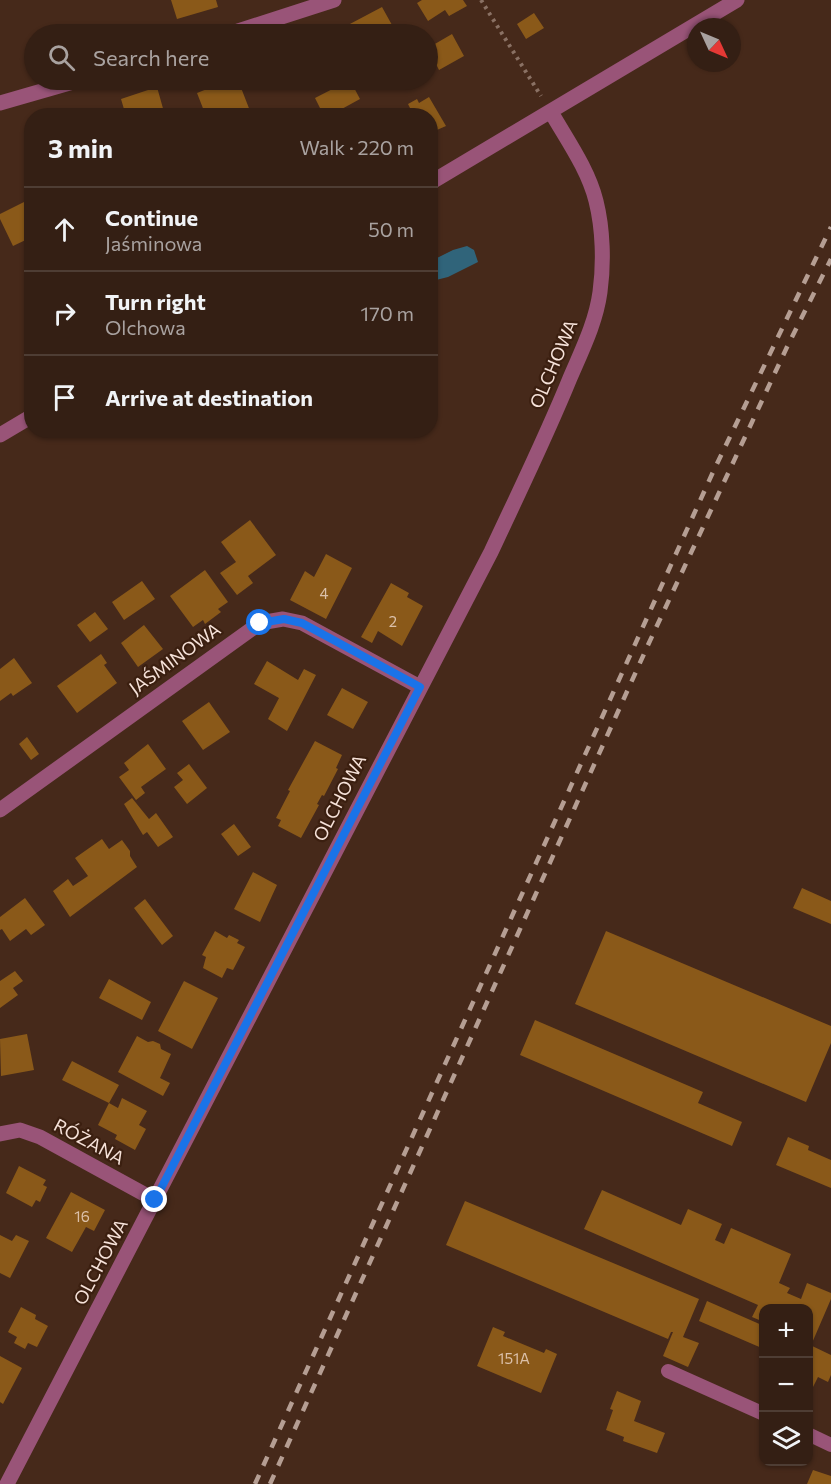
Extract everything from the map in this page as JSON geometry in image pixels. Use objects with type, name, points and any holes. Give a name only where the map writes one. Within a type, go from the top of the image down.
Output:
[{"type":"street","points":[[260,24],[334,0]]},
{"type":"street","points":[[438,178],[737,0]]},
{"type":"street","points":[[0,102],[44,90]]},
{"type":"street","name":"OLCHOWA","points":[[7,1484],[491,552],[556,411],[593,322],[600,291],[602,263],[600,224],[595,199],[577,155],[551,112]]},
{"type":"street","points":[[0,435],[24,421]]},
{"type":"street","name":"JAŚMINOWA","points":[[0,810],[260,623],[284,619],[302,623],[420,687]]},
{"type":"street","name":"RÓŻANA","points":[[0,1134],[20,1130],[40,1137],[155,1200]]},
{"type":"lane","points":[[668,1371],[760,1412]]},
{"type":"lane","points":[[813,1436],[831,1445]]},
{"type":"path","points":[[481,0],[551,112]]},
{"type":"water","points":[[467,246],[474,250],[478,262],[438,280],[438,258]]},
{"type":"building","points":[[171,0],[216,0],[218,7],[177,19]]},
{"type":"building","points":[[422,0],[463,0],[467,6],[449,16],[445,10],[428,21],[417,3]]},
{"type":"building","points":[[382,7],[391,24],[350,24]]},
{"type":"building","points":[[534,13],[544,28],[526,39],[517,24]]},
{"type":"building","points":[[452,34],[464,56],[439,70],[438,42]]},
{"type":"building","points":[[148,90],[158,90],[163,108],[124,108],[121,99]]},
{"type":"building","points":[[204,90],[242,90],[249,108],[203,108],[197,93]]},
{"type":"building","points":[[331,90],[355,90],[360,99],[344,108],[320,108],[315,98]]},
{"type":"building","points":[[429,97],[435,108],[410,108],[408,104],[417,99],[419,103]]},
{"type":"building","points":[[438,112],[446,126],[438,130]]},
{"type":"building","points":[[24,202],[24,241],[13,246],[0,219],[0,214]]},
{"type":"building","points":[[250,520],[276,555],[248,576],[253,583],[237,595],[220,573],[236,562],[221,542]]},
{"type":"building","points":[[326,554],[352,568],[326,619],[290,600],[305,571],[314,577]]},
{"type":"building","points":[[205,570],[228,602],[218,609],[221,612],[205,624],[203,620],[193,627],[170,596]]},
{"type":"building","points":[[142,581],[155,599],[124,620],[112,602]]},
{"type":"building","points":[[391,583],[409,593],[407,597],[423,606],[402,646],[378,631],[372,643],[361,637]]},
{"type":"building","points":[[95,612],[108,629],[90,642],[77,625]]},
{"type":"building","points":[[144,625],[163,649],[138,667],[121,643]]},
{"type":"building","points":[[101,654],[107,663],[104,665],[117,683],[77,713],[57,686]]},
{"type":"building","points":[[14,658],[32,683],[13,696],[11,693],[0,701],[0,669]]},
{"type":"building","points":[[267,661],[298,680],[304,669],[316,675],[287,731],[268,719],[279,698],[254,684]]},
{"type":"building","points":[[342,688],[368,702],[353,729],[327,715]]},
{"type":"building","points":[[209,702],[230,732],[203,750],[182,721]]},
{"type":"building","points":[[27,737],[39,754],[31,760],[19,744]]},
{"type":"building","points":[[315,741],[342,755],[336,768],[338,769],[324,796],[322,795],[317,804],[319,805],[301,838],[278,826],[281,820],[276,818],[290,791],[288,790]]},
{"type":"building","points":[[148,744],[166,769],[141,787],[145,793],[136,800],[119,777],[129,770],[124,763]]},
{"type":"building","points":[[189,764],[207,788],[187,804],[174,787],[183,780],[177,773]]},
{"type":"building","points":[[132,798],[149,819],[156,813],[173,837],[158,847],[147,832],[143,835],[124,804]]},
{"type":"building","points":[[234,824],[251,847],[238,856],[221,834]]},
{"type":"building","points":[[102,839],[109,849],[122,840],[137,867],[70,917],[53,891],[68,879],[73,886],[88,876],[75,858]]},
{"type":"building","points":[[253,872],[277,885],[260,922],[234,909]]},
{"type":"building","points":[[802,888],[831,901],[831,924],[793,908]]},
{"type":"building","points":[[25,898],[45,925],[31,935],[26,929],[10,941],[2,929],[0,930],[0,917]]},
{"type":"building","points":[[145,899],[173,936],[162,945],[134,908]]},
{"type":"building","points":[[215,931],[227,938],[229,935],[239,940],[237,943],[245,947],[233,970],[227,968],[222,978],[203,968],[206,957],[202,955]]},
{"type":"building","points":[[606,931],[831,1026],[831,1043],[806,1102],[575,1004]]},
{"type":"building","points":[[15,971],[23,981],[13,988],[18,995],[0,1008],[0,981]]},
{"type":"building","points":[[109,979],[151,1002],[142,1020],[99,998]]},
{"type":"building","points":[[184,981],[218,998],[192,1049],[158,1031]]},
{"type":"building","points":[[535,1020],[703,1092],[698,1103],[742,1122],[732,1146],[520,1055]]},
{"type":"building","points":[[27,1034],[34,1070],[1,1076],[0,1039]]},
{"type":"building","points":[[137,1036],[148,1042],[153,1041],[160,1044],[161,1049],[171,1054],[160,1078],[170,1083],[163,1096],[118,1072]]},
{"type":"building","points":[[72,1061],[119,1085],[109,1103],[62,1080]]},
{"type":"building","points":[[122,1098],[147,1111],[139,1125],[146,1129],[135,1150],[115,1139],[117,1135],[98,1125],[109,1103],[118,1108]]},
{"type":"building","points":[[788,1137],[809,1146],[808,1150],[831,1160],[831,1188],[776,1165]]},
{"type":"building","points":[[19,1166],[46,1180],[43,1185],[47,1187],[40,1202],[36,1200],[32,1207],[6,1193]]},
{"type":"building","points":[[602,1190],[681,1225],[688,1209],[722,1224],[715,1240],[724,1244],[731,1228],[791,1254],[779,1283],[790,1288],[787,1293],[801,1299],[807,1283],[831,1293],[831,1299],[813,1341],[813,1304],[759,1304],[759,1320],[752,1317],[758,1305],[584,1229]]},
{"type":"building","points":[[71,1192],[105,1210],[94,1231],[86,1227],[72,1252],[46,1238]]},
{"type":"building","points":[[465,1201],[699,1299],[683,1337],[699,1343],[688,1367],[663,1356],[673,1332],[668,1339],[446,1245]]},
{"type":"building","points":[[0,1235],[12,1241],[16,1235],[29,1241],[10,1278],[0,1273]]},
{"type":"building","points":[[707,1301],[759,1324],[759,1347],[699,1321]]},
{"type":"building","points":[[21,1307],[36,1315],[35,1319],[48,1326],[37,1347],[28,1343],[25,1349],[14,1343],[17,1337],[8,1332]]},
{"type":"building","points":[[493,1327],[505,1332],[503,1336],[544,1353],[546,1349],[557,1354],[541,1393],[477,1366]]},
{"type":"building","points":[[813,1346],[831,1355],[831,1375],[828,1382],[818,1377],[813,1387]]},
{"type":"building","points":[[0,1356],[22,1368],[3,1404],[0,1402]]},
{"type":"building","points":[[617,1391],[641,1401],[634,1421],[665,1433],[657,1453],[623,1441],[624,1437],[606,1430],[613,1410],[610,1409]]},
{"type":"building","points":[[813,1470],[831,1476],[831,1484],[807,1484]]},
{"type":"railway","points":[[255,1484],[713,472],[831,227]]},
{"type":"railway","points":[[270,1484],[648,645],[787,347],[831,259]]},
{"type":"route","points":[[155,1200],[420,687],[302,623],[284,619],[260,623]]}]
